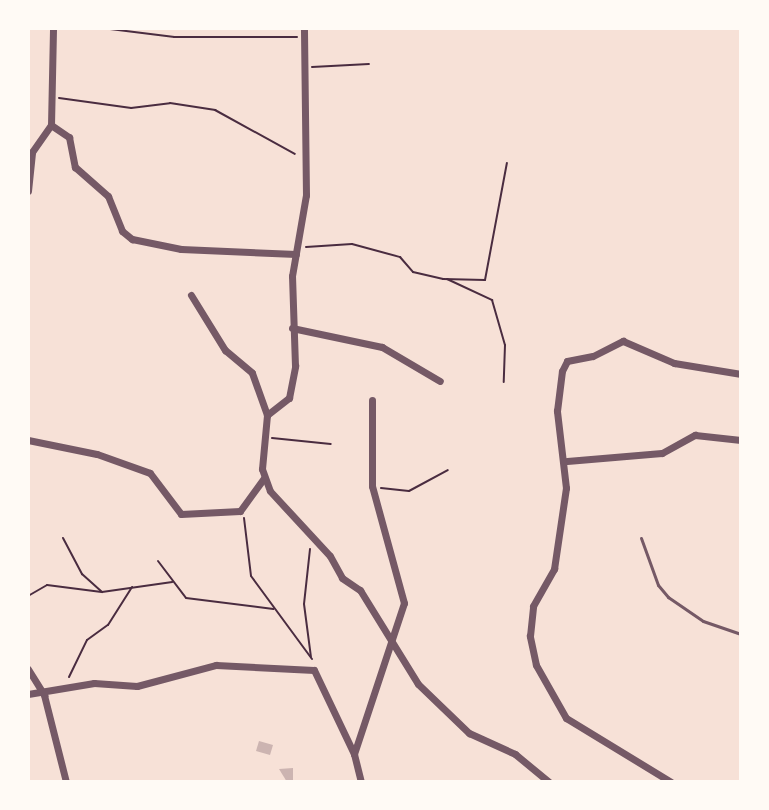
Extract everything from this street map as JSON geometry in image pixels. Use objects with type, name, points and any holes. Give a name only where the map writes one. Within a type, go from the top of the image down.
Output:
[{"type":"street","points":[[28,191],[32,152],[51,125],[54,97],[53,28]]},
{"type":"street","points":[[267,415],[290,396],[296,250],[306,162],[307,67],[304,32]]},
{"type":"street","points":[[51,125],[69,137],[75,167],[108,196],[122,231],[132,239],[181,249],[296,250]]},
{"type":"street","points":[[28,440],[97,454],[150,473],[181,514],[244,508],[264,478],[267,415],[252,373],[225,350],[191,295]]},
{"type":"street","points":[[292,328],[382,347],[440,381]]},
{"type":"street","points":[[671,782],[566,718],[536,665],[530,636],[533,606],[554,569],[567,461],[557,411],[567,361],[630,342],[674,363],[741,374]]},
{"type":"street","points":[[354,754],[392,647],[405,594],[372,486],[372,400]]},
{"type":"street","points":[[567,461],[662,453],[695,435],[741,440]]},
{"type":"street","points":[[264,478],[310,540],[330,556],[342,578],[360,590],[392,647],[418,684],[469,733],[515,754],[549,782]]},
{"type":"street","points":[[28,694],[44,695],[94,683],[137,686],[216,665],[314,670],[354,754],[361,782]]},
{"type":"street","points":[[28,669],[44,695],[66,782]]},
{"type":"lane","points":[[641,538],[668,597],[703,621],[741,634]]},
{"type":"path","points":[[73,28],[81,28]]},
{"type":"path","points":[[102,28],[174,37],[304,32]]},
{"type":"path","points":[[307,67],[369,64]]},
{"type":"path","points":[[54,97],[131,108],[170,103],[215,110],[306,162]]},
{"type":"path","points":[[446,279],[487,277],[497,194],[507,163]]},
{"type":"path","points":[[296,250],[352,244],[400,257],[413,272],[446,279],[492,300],[505,345],[504,382]]},
{"type":"path","points":[[267,437],[331,444]]},
{"type":"path","points":[[372,486],[409,491],[448,470]]},
{"type":"path","points":[[244,508],[243,538],[251,576],[312,659]]},
{"type":"path","points":[[63,538],[82,574],[104,592]]},
{"type":"path","points":[[310,540],[304,604],[314,670]]},
{"type":"path","points":[[158,561],[172,582],[194,600],[274,609]]},
{"type":"path","points":[[28,596],[47,585],[104,592],[172,582]]},
{"type":"path","points":[[63,689],[87,640],[108,625],[132,587]]},
{"type":"building","points":[[259,741],[273,745],[270,755],[256,751]]},
{"type":"building","points":[[293,768],[293,782],[287,782],[279,769]]}]
